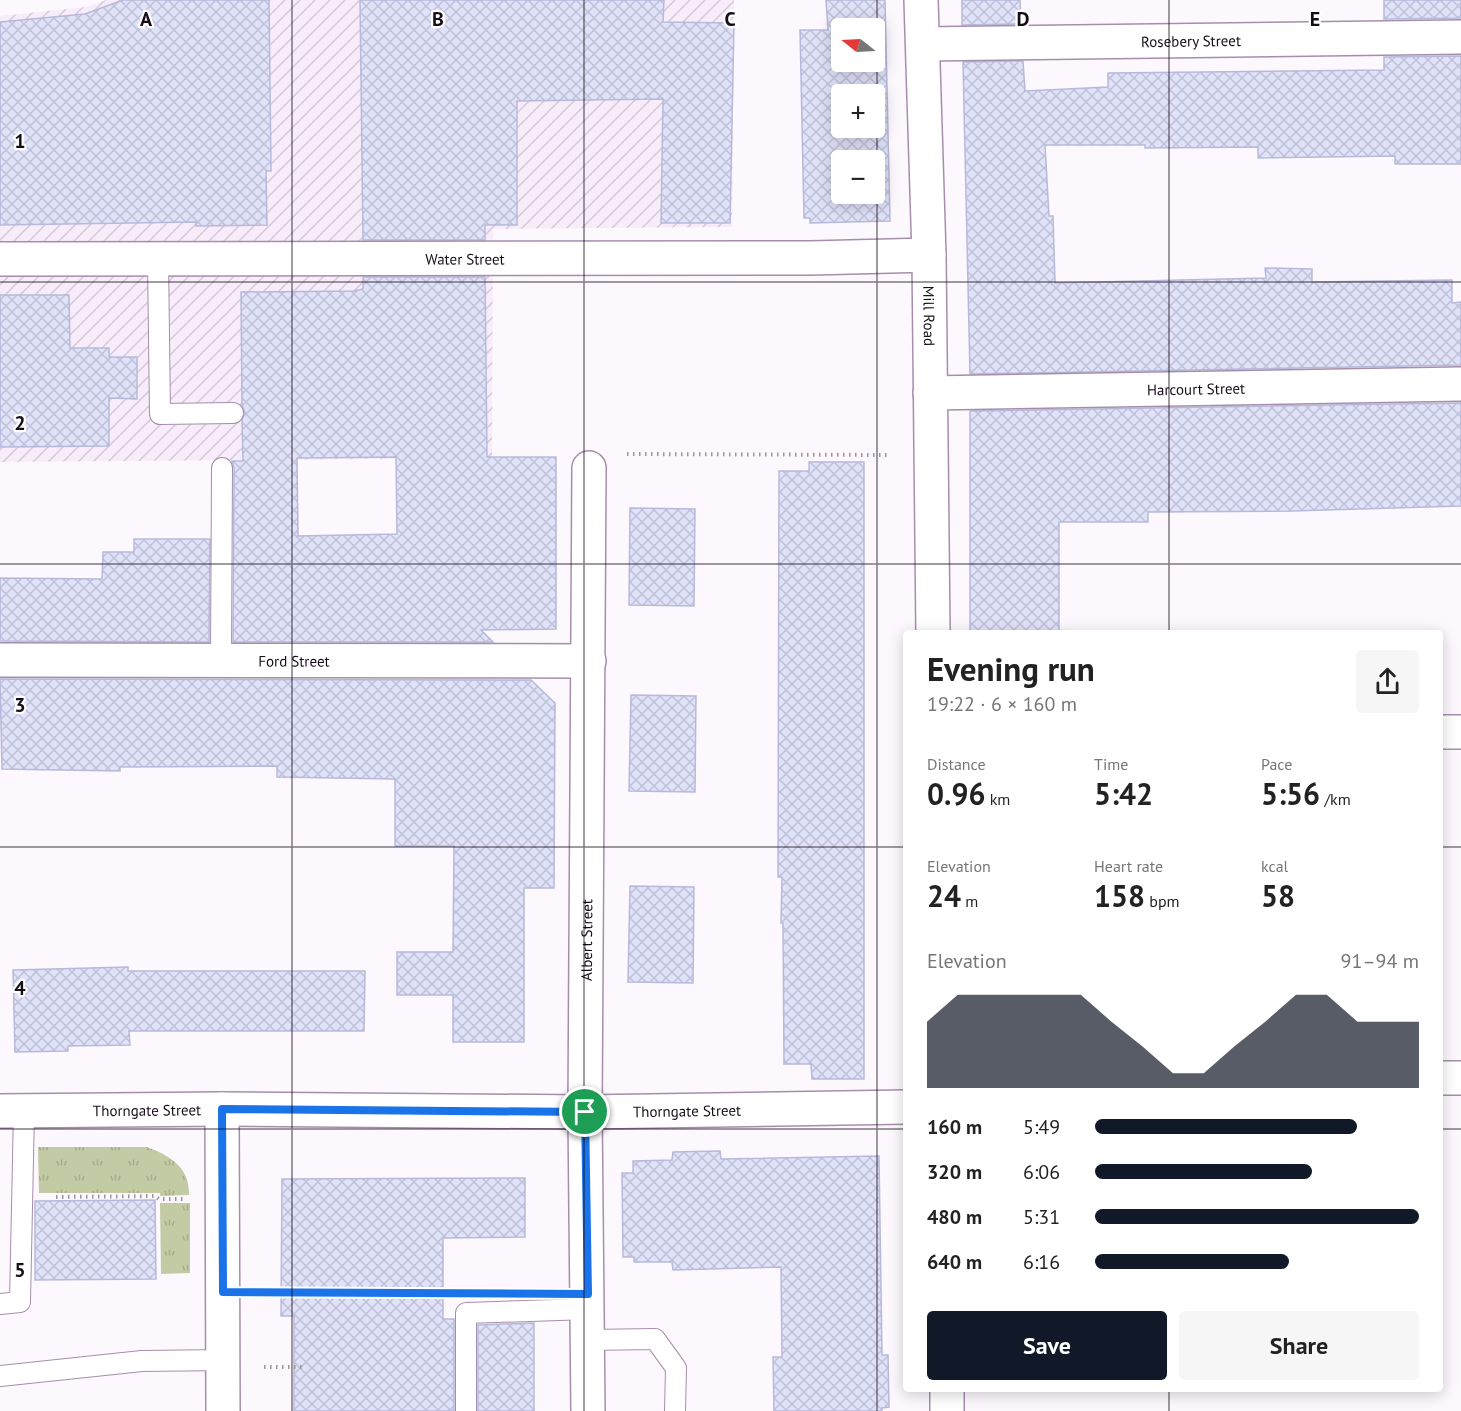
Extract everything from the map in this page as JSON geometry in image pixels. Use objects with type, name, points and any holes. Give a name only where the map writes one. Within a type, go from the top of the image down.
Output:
[{"type":"street","name":"Mill Road","points":[[921,0],[928,255],[933,630]]},
{"type":"street","name":"Rosebery Street","points":[[923,44],[1461,37]]},
{"type":"street","name":"Water Street","points":[[0,259],[787,258],[928,255]]},
{"type":"street","name":"Harcourt Street","points":[[930,393],[1461,384]]},
{"type":"street","name":"Albert Street","points":[[588,1411],[585,1112],[589,468]]},
{"type":"street","name":"Ford Street","points":[[0,660],[589,661]]},
{"type":"street","points":[[1443,732],[1461,732]]},
{"type":"street","points":[[1443,1078],[1461,1078]]},
{"type":"street","name":"Thorngate Street","points":[[12,1111],[222,1109],[585,1112],[903,1107]]},
{"type":"street","points":[[222,1109],[223,1411]]},
{"type":"street","points":[[946,1392],[947,1411]]},
{"type":"lane","points":[[158,259],[160,414],[233,413]]},
{"type":"lane","points":[[221,661],[222,468]]},
{"type":"lane","points":[[0,1304],[20,1302],[23,1197],[12,1111]]},
{"type":"lane","points":[[466,1411],[466,1313],[588,1325],[655,1339],[676,1368],[675,1411]]},
{"type":"lane","points":[[0,1376],[142,1361],[224,1360]]},
{"type":"path","points":[[589,468],[613,470],[627,454],[930,455]]},
{"type":"path","points":[[23,1197],[155,1196],[159,1199],[222,1199]]},
{"type":"path","points":[[223,1292],[447,1293]]},
{"type":"shaded area","points":[[106,0],[734,0],[732,227],[493,229],[492,458],[0,462],[0,16],[86,7]]},
{"type":"green space","points":[[38,1147],[147,1147],[164,1154],[177,1164],[186,1177],[189,1195],[39,1193]]},
{"type":"green space","points":[[160,1203],[190,1203],[190,1273],[161,1274]]},
{"type":"building","points":[[123,0],[269,0],[271,171],[266,171],[267,225],[196,226],[196,222],[0,225],[0,22],[85,14]]},
{"type":"building","points":[[360,0],[664,0],[663,22],[734,23],[730,223],[661,223],[663,99],[517,101],[517,225],[485,225],[485,240],[363,240]]},
{"type":"building","points":[[826,0],[885,0],[890,221],[810,223],[810,218],[804,218],[800,30],[828,30]]},
{"type":"building","points":[[962,0],[1020,0],[1021,24],[962,25]]},
{"type":"building","points":[[1384,0],[1461,0],[1461,18],[1384,19]]},
{"type":"building","points":[[1461,56],[1461,164],[1395,164],[1395,156],[1258,158],[1258,147],[1145,148],[1145,145],[1045,145],[1049,216],[1053,216],[1055,283],[1266,278],[1265,268],[1312,269],[1312,282],[1452,280],[1452,303],[1461,302],[1461,365],[970,374],[963,62],[1023,61],[1025,91],[1108,87],[1108,73],[1384,70],[1384,57]]},
{"type":"building","points":[[363,277],[485,277],[487,457],[556,457],[556,629],[481,630],[493,642],[233,642],[234,468],[232,461],[243,461],[242,420],[245,413],[242,405],[241,292],[363,289]],"holes":[[[396,457],[397,534],[298,536],[297,458]]]},
{"type":"building","points":[[0,295],[69,295],[70,348],[109,348],[109,357],[137,357],[137,399],[109,398],[109,446],[0,447]]},
{"type":"building","points":[[1461,403],[1461,506],[1148,512],[1148,522],[1059,522],[1059,630],[970,630],[970,411]]},
{"type":"building","points":[[809,462],[864,462],[864,1079],[812,1079],[811,1064],[784,1064],[782,877],[778,877],[779,471],[809,471]]},
{"type":"building","points":[[630,508],[695,509],[694,606],[629,605]]},
{"type":"building","points":[[134,539],[210,539],[209,642],[0,641],[0,578],[102,579],[103,552],[134,552]]},
{"type":"building","points":[[0,679],[531,680],[555,703],[554,888],[524,888],[524,1042],[453,1042],[453,995],[397,995],[397,952],[453,952],[454,846],[395,846],[395,779],[277,777],[277,766],[120,767],[120,771],[2,769]]},
{"type":"building","points":[[631,695],[696,696],[695,792],[629,791]]},
{"type":"building","points":[[630,886],[694,887],[693,983],[628,982]]},
{"type":"building","points":[[128,967],[128,971],[365,971],[364,1031],[129,1031],[130,1045],[68,1046],[68,1051],[15,1052],[13,970]]},
{"type":"building","points":[[720,1151],[721,1159],[879,1156],[882,1355],[888,1355],[889,1407],[882,1408],[882,1411],[774,1411],[773,1357],[782,1357],[781,1267],[673,1270],[672,1262],[634,1262],[634,1257],[623,1257],[622,1173],[633,1173],[633,1161],[672,1160],[673,1152]]},
{"type":"building","points":[[525,1178],[525,1237],[443,1238],[443,1319],[454,1319],[454,1411],[294,1411],[294,1316],[281,1316],[282,1179]]},
{"type":"building","points":[[155,1200],[156,1279],[35,1280],[35,1201]]},
{"type":"building","points":[[534,1323],[534,1411],[478,1411],[478,1325]]},
{"type":"route","points":[[222,1109],[585,1112],[588,1294],[223,1292],[222,1109]]}]
